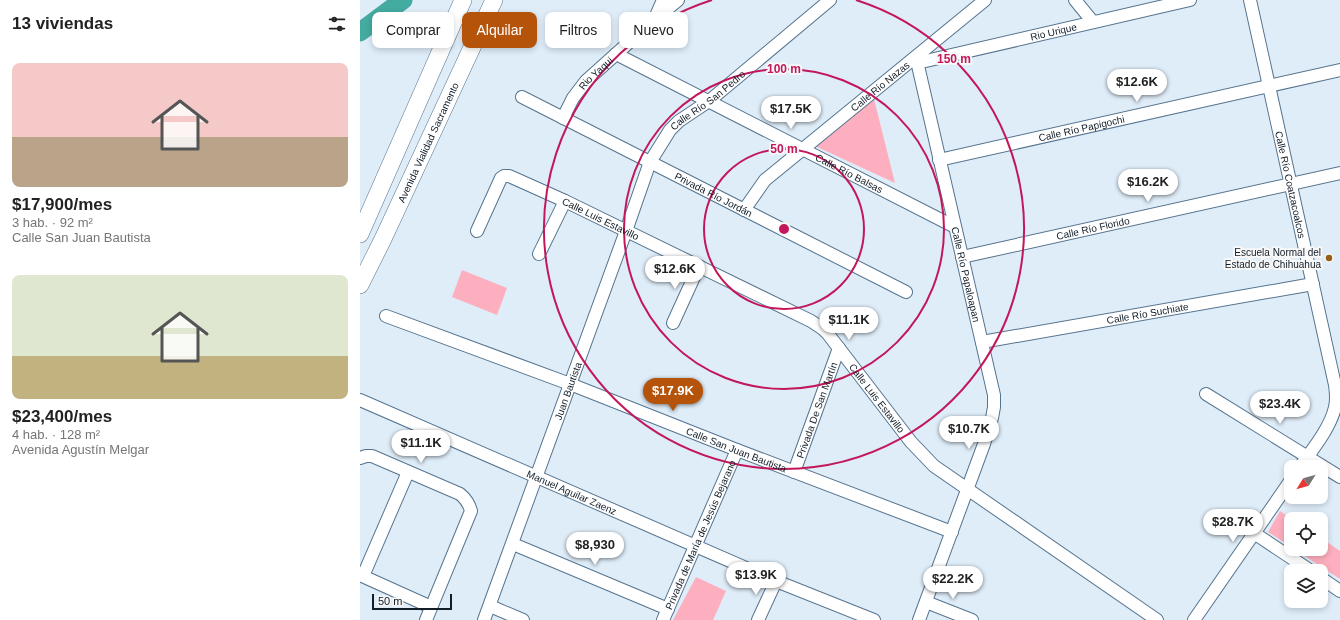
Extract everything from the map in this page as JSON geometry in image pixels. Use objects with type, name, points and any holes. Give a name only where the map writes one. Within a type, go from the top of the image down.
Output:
[{"type":"highway","points":[[360,234],[463,0]]},
{"type":"highway","name":"Avenida Vialidad Sacramento","points":[[360,285],[383,239],[494,0]]},
{"type":"street","points":[[658,12],[662,0]]},
{"type":"street","name":"Rio Yaqui","points":[[663,12],[678,0]]},
{"type":"street","name":"Calle Río San Pedro","points":[[650,162],[670,130],[679,121],[709,101],[830,0]]},
{"type":"street","name":"Calle Río Nazas","points":[[744,210],[765,180],[802,149],[916,60],[985,0]]},
{"type":"street","points":[[1075,0],[1093,22]]},
{"type":"street","name":"Rio Urique","points":[[916,60],[1190,0]]},
{"type":"street","name":"Calle Río Coatzacoalcos","points":[[1250,0],[1333,372],[1336,398],[1335,409],[1326,429],[1306,460]]},
{"type":"street","name":"Rio Yaqui","points":[[563,118],[573,98],[586,81],[623,48]]},
{"type":"street","name":"Calle Río Balsas","points":[[616,54],[955,227]]},
{"type":"street","name":"Calle Río Papaloapan","points":[[916,60],[994,395],[994,407],[984,444],[919,620]]},
{"type":"street","name":"Calle Río Papigochi","points":[[939,160],[1340,70]]},
{"type":"street","name":"Privada Río Jordán","points":[[522,97],[906,292]]},
{"type":"street","name":"Juan Bautista","points":[[484,620],[513,544],[650,162]]},
{"type":"street","name":"Calle Río Florido","points":[[962,257],[1340,173]]},
{"type":"street","name":"Calle Luis Estavillo","points":[[478,231],[501,178],[504,176],[509,176],[565,201],[816,324],[823,329],[839,348],[911,442],[934,466],[1157,620]]},
{"type":"street","points":[[539,254],[565,201]]},
{"type":"street","points":[[673,323],[699,266]]},
{"type":"street","name":"Calle Río Suchiate","points":[[982,342],[1313,284]]},
{"type":"street","name":"Calle San Juan Bautista","points":[[386,316],[570,384],[737,450],[952,532]]},
{"type":"street","name":"Privada De San Martín","points":[[794,472],[839,348]]},
{"type":"street","points":[[1206,394],[1340,477]]},
{"type":"street","name":"Manuel Aguilar Zaenz","points":[[360,400],[776,581],[845,615],[874,620]]},
{"type":"street","name":"Privada de María de Jesús Bejarano","points":[[666,615],[737,450]]},
{"type":"street","points":[[360,458],[372,456],[460,494],[468,502],[471,511],[426,620]]},
{"type":"street","points":[[408,472],[362,576],[431,607]]},
{"type":"street","points":[[1194,620],[1284,490]]},
{"type":"street","points":[[1254,533],[1300,564]]},
{"type":"street","points":[[513,544],[666,615]]},
{"type":"street","points":[[758,620],[776,581]]},
{"type":"street","points":[[1328,583],[1340,591]]},
{"type":"street","points":[[926,602],[972,620]]},
{"type":"street","points":[[490,606],[523,620]]},
{"type":"shaded area","points":[[874,99],[895,183],[815,146]]},
{"type":"shaded area","points":[[462,270],[507,288],[497,315],[452,297]]},
{"type":"shaded area","points":[[1280,511],[1284,514],[1284,542],[1268,532]]},
{"type":"shaded area","points":[[1328,543],[1340,551],[1340,579],[1328,571],[1328,564],[1317,564],[1305,556],[1328,556]]},
{"type":"shaded area","points":[[696,577],[726,591],[713,620],[673,620]]},
{"type":"waterway","points":[[360,32],[403,0]]},
{"type":"place","name":"Escuela Normal del Estado de Chihuahua","points":[[1329,258]]}]
